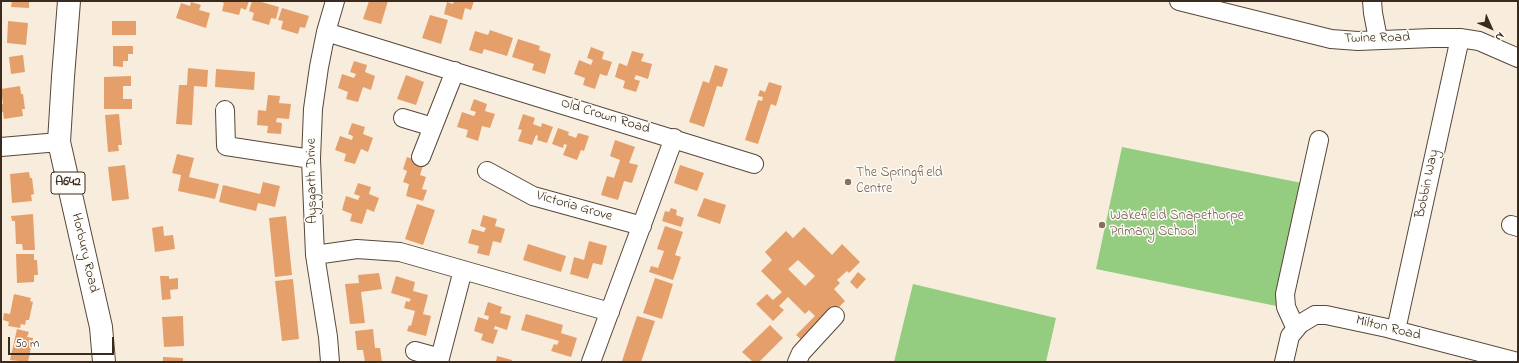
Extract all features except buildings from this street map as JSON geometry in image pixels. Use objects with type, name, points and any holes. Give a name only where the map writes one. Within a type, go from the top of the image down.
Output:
[{"type":"highway","name":"Horbury Road","points":[[69,1],[59,142],[100,327],[104,362]]},
{"type":"street","points":[[1372,1],[1378,40]]},
{"type":"street","name":"Aysgarth Drive","points":[[330,362],[327,330],[314,255],[311,159],[313,109],[332,2]]},
{"type":"street","name":"Twine Road","points":[[1186,2],[1331,39],[1358,41],[1460,38],[1478,41],[1518,58]]},
{"type":"street","name":"Old Crown Road","points":[[326,32],[674,138],[754,164]]},
{"type":"street","name":"Bobbin Way","points":[[1396,330],[1460,38]]},
{"type":"street","points":[[421,157],[455,71]]},
{"type":"street","points":[[225,110],[226,146],[311,159]]},
{"type":"street","points":[[404,118],[433,127]]},
{"type":"street","points":[[591,362],[674,138]]},
{"type":"street","points":[[1296,329],[1286,307],[1285,294],[1319,140]]},
{"type":"street","points":[[1,147],[59,142]]},
{"type":"street","name":"Victoria Grove","points":[[487,171],[533,196],[642,226]]},
{"type":"street","points":[[314,255],[357,249],[400,252],[610,312]]},
{"type":"street","points":[[415,351],[440,358],[463,270]]},
{"type":"street","name":"Milton Road","points":[[1284,362],[1290,336],[1300,324],[1315,315],[1326,315],[1396,330],[1518,362]]},
{"type":"street","points":[[797,362],[801,352],[835,316]]},
{"type":"green space","points":[[1122,147],[1307,184],[1281,307],[1096,269]]},
{"type":"green space","points":[[913,284],[1056,318],[1046,362],[894,362]]},
{"type":"place","name":"The Springfield Centre","points":[[848,182]]},
{"type":"place","name":"Wakefield Snapethorpe Primary School","points":[[1102,225]]}]
